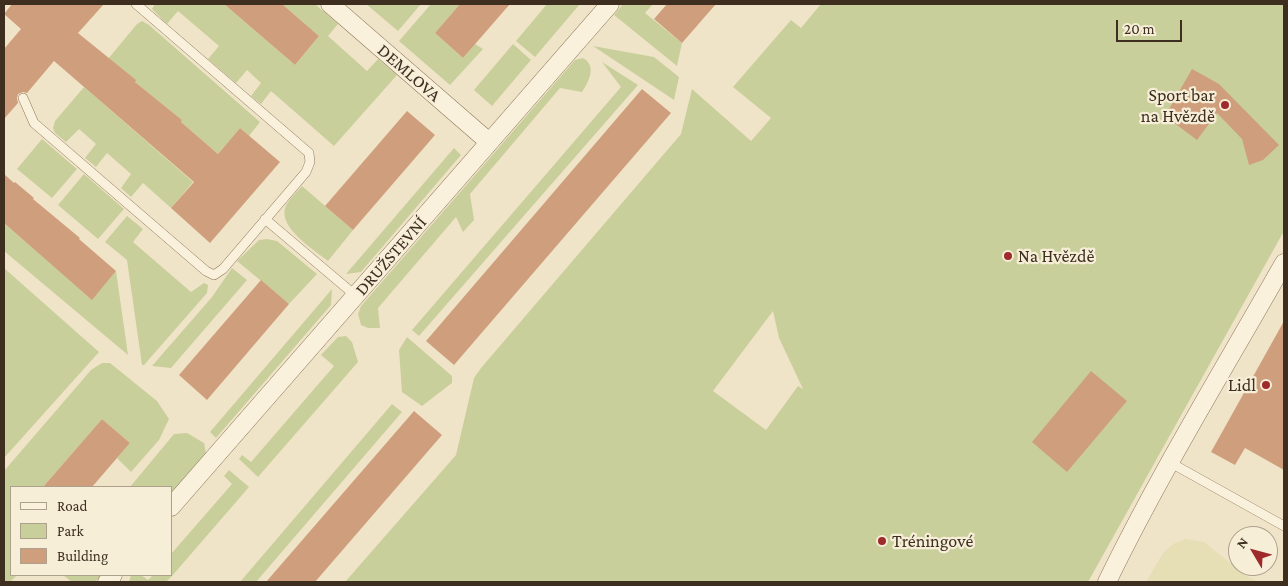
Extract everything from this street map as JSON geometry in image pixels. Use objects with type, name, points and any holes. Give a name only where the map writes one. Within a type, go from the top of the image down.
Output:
[{"type":"street","name":"DEMLOVA","points":[[330,4],[489,142]]},
{"type":"street","name":"DRUŽSTEVNÍ","points":[[172,506],[610,4]]},
{"type":"street","points":[[1107,582],[1171,463],[1284,263]]},
{"type":"lane","points":[[23,98],[34,123],[206,272],[214,275],[223,269],[306,172],[310,162],[309,153],[136,4]]},
{"type":"lane","points":[[265,219],[356,296]]},
{"type":"lane","points":[[1171,463],[1284,526]]},
{"type":"shaded area","points":[[1186,539],[1204,542],[1228,561],[1228,576],[1247,576],[1258,582],[1146,582],[1163,553],[1173,544]]},
{"type":"green space","points":[[155,4],[224,4],[295,65],[319,36],[282,4],[315,4],[338,24],[328,36],[367,71],[378,59],[397,75],[334,146],[271,91],[261,104],[251,96],[261,83],[247,70],[236,83],[208,59],[219,46],[178,11],[167,24],[152,9]]},
{"type":"green space","points":[[366,4],[421,4],[398,31]]},
{"type":"green space","points":[[431,4],[460,4],[435,33],[463,58],[475,44],[483,49],[450,85],[399,41]]},
{"type":"green space","points":[[547,4],[580,4],[535,57],[516,41]]},
{"type":"green space","points":[[623,4],[653,4],[645,13],[682,43],[677,66],[614,15]]},
{"type":"green space","name":"Na Hvězdě","points":[[821,4],[1284,4],[1284,231],[1088,582],[345,582],[456,455],[474,378],[681,134],[692,89],[751,141],[771,118],[733,87],[791,20],[801,28]],"holes":[[[773,311],[779,338],[803,389],[798,386],[766,430],[713,391]]]},
{"type":"green space","points":[[142,21],[149,25],[260,122],[249,136],[240,128],[218,154],[181,122],[182,120],[108,59],[137,24]]},
{"type":"green space","points":[[513,44],[531,60],[492,106],[474,90]]},
{"type":"green space","points":[[593,46],[654,57],[679,77],[674,100]]},
{"type":"green space","points":[[583,58],[590,65],[591,69],[589,79],[582,92],[560,88],[470,194],[474,220],[463,232],[456,217],[378,308],[380,328],[368,328],[361,325],[358,314],[361,306],[575,60]]},
{"type":"green space","points":[[602,62],[638,85],[419,336],[412,330],[621,87]]},
{"type":"green space","points":[[84,87],[193,182],[171,208],[143,183],[131,197],[121,188],[131,174],[107,153],[96,167],[85,158],[96,144],[79,129],[66,142],[55,133],[53,128],[55,121]]},
{"type":"green space","points":[[42,139],[77,169],[52,198],[17,169]]},
{"type":"green space","points":[[454,148],[461,155],[361,272],[346,274]]},
{"type":"green space","points":[[84,174],[124,209],[98,239],[58,205]]},
{"type":"green space","points":[[302,186],[353,230],[328,261],[299,238],[287,223],[285,216],[286,205]]},
{"type":"green space","points":[[127,216],[143,229],[133,242],[191,292],[204,283],[208,285],[207,293],[144,365],[142,365],[127,260],[105,242]]},
{"type":"green space","points":[[4,223],[92,299],[116,271],[128,355],[4,251]]},
{"type":"green space","points":[[259,240],[277,241],[317,274],[289,304],[237,261]]},
{"type":"green space","points":[[4,268],[99,352],[4,458]]},
{"type":"green space","points":[[232,268],[247,280],[171,368],[152,366],[212,297]]},
{"type":"green space","points":[[332,289],[331,305],[216,438],[210,432]]},
{"type":"green space","points":[[346,336],[352,342],[358,362],[258,477],[239,459],[242,455],[251,462],[334,366],[321,355],[338,337]]},
{"type":"green space","points":[[407,337],[452,376],[452,383],[422,406],[402,392],[399,350]]},
{"type":"green space","points":[[102,363],[110,363],[157,401],[169,419],[159,440],[131,472],[117,458],[130,443],[102,419],[44,486],[10,486],[10,576],[16,576],[10,582],[4,582],[4,471],[91,370]]},
{"type":"green space","points":[[392,404],[402,412],[256,582],[240,582]]},
{"type":"green space","points":[[187,433],[204,443],[206,453],[172,493],[172,486],[131,486],[174,434]]},
{"type":"green space","points":[[229,470],[249,487],[172,576],[172,553],[232,484],[224,476]]},
{"type":"green space","points":[[64,576],[100,576],[95,582],[72,582]]},
{"type":"green space","points":[[131,576],[142,576],[148,580],[152,576],[172,576],[166,582],[129,582]]},
{"type":"building","points":[[12,4],[104,4],[78,33],[136,80],[135,82],[182,120],[181,122],[218,154],[240,128],[280,162],[210,243],[171,208],[194,182],[54,61],[27,93],[18,94],[18,103],[4,119],[4,49],[21,29],[4,14]]},
{"type":"building","points":[[224,4],[282,4],[319,36],[295,65]]},
{"type":"building","points":[[460,4],[510,4],[463,58],[435,33]]},
{"type":"building","points":[[667,4],[716,4],[682,43],[654,19]]},
{"type":"building","points":[[1192,69],[1219,84],[1279,145],[1263,160],[1249,165],[1242,139],[1217,113],[1197,140],[1165,116]]},
{"type":"building","points":[[642,89],[671,113],[454,365],[426,341]]},
{"type":"building","points":[[407,111],[435,135],[353,230],[325,206]]},
{"type":"building","points":[[4,174],[116,271],[92,300],[4,223]]},
{"type":"building","points":[[261,280],[289,304],[207,400],[179,375]]},
{"type":"building","name":"Lidl","points":[[1284,321],[1284,470],[1245,448],[1235,465],[1211,452]]},
{"type":"building","points":[[1091,371],[1127,401],[1067,472],[1032,442]]},
{"type":"building","points":[[414,411],[442,435],[315,582],[266,582]]},
{"type":"building","points":[[102,419],[130,443],[93,486],[44,486]]},
{"type":"place","name":"Sport bar na Hvězdě","points":[[1225,105]]},
{"type":"place","name":"Na Hvězdě","points":[[1008,256]]},
{"type":"place","name":"Lidl","points":[[1266,385]]},
{"type":"place","name":"Tréningové","points":[[882,541]]}]
